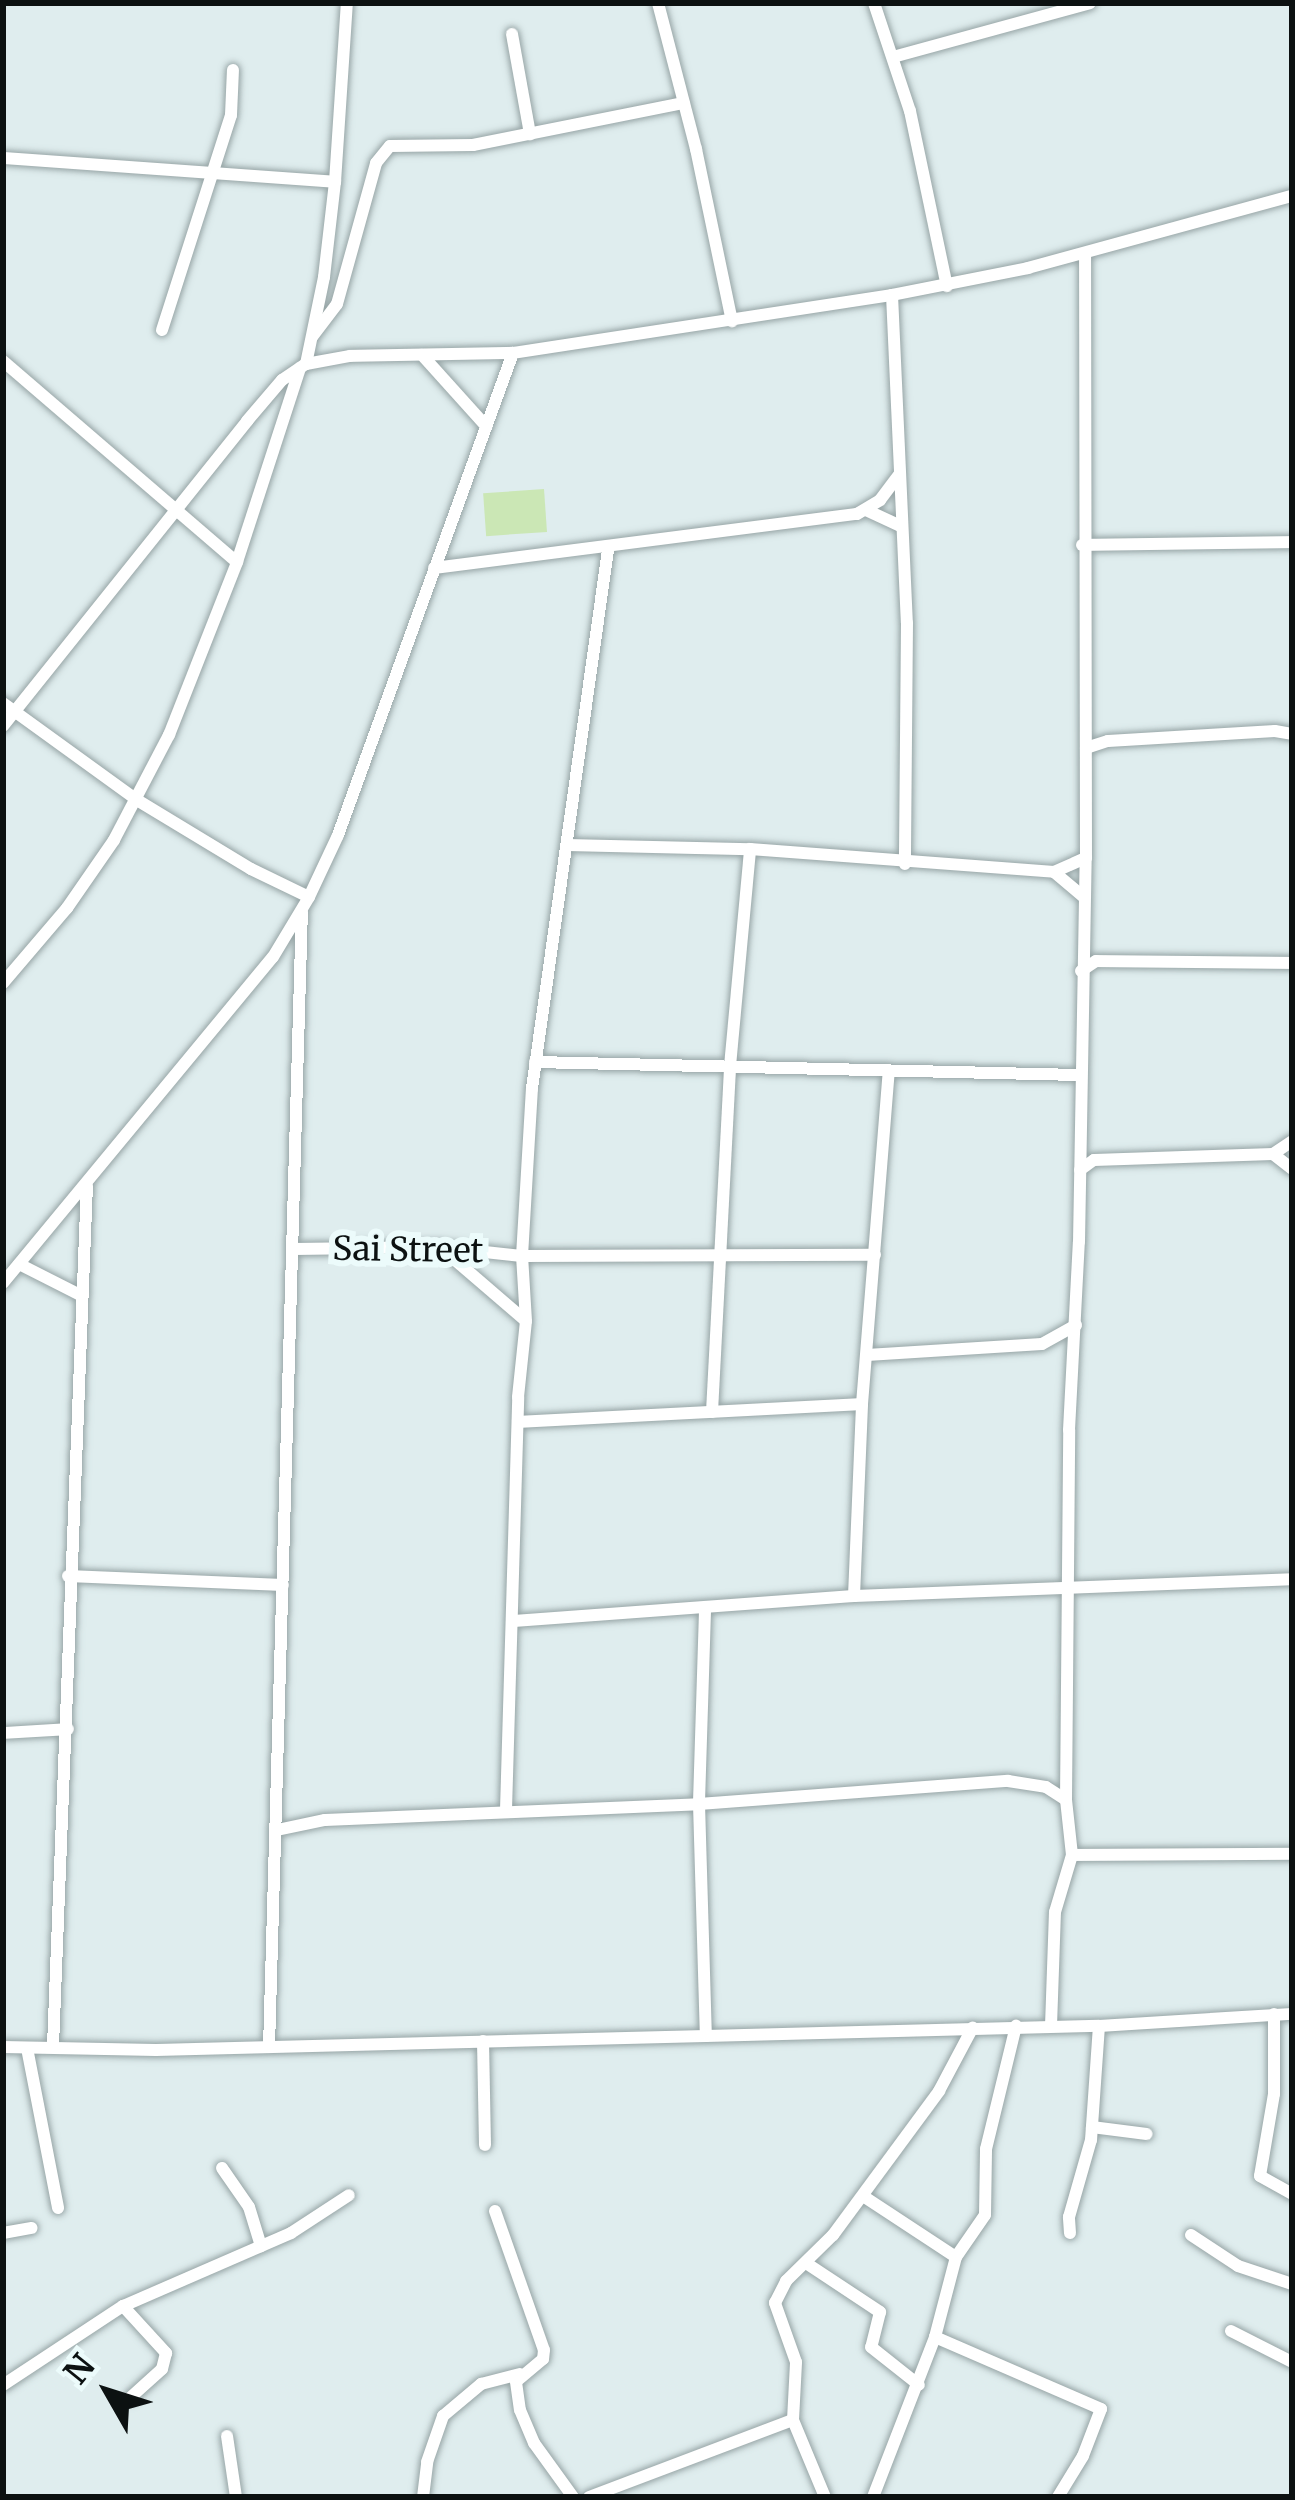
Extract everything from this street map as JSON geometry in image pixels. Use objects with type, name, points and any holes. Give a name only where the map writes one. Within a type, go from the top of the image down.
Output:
[{"type":"street","points":[[3,983],[68,908],[137,800],[237,562],[312,337],[335,182],[347,3]]},
{"type":"street","points":[[658,3],[732,321]]},
{"type":"street","points":[[874,3],[910,111],[947,286]]},
{"type":"street","points":[[892,57],[1090,3]]},
{"type":"street","points":[[512,34],[530,134]]},
{"type":"street","points":[[162,330],[233,107],[233,70]]},
{"type":"street","points":[[312,337],[337,304],[383,152],[402,143],[473,145],[684,103]]},
{"type":"street","points":[[3,158],[335,182]]},
{"type":"street","points":[[3,726],[9,708],[178,510],[270,393],[303,366],[350,356],[513,352],[892,296],[1085,253],[1292,196]]},
{"type":"street","points":[[1051,2026],[1055,1912],[1072,1855],[1066,1799],[1072,1590],[1069,1430],[1076,1325],[1086,858],[1085,253]]},
{"type":"street","points":[[892,296],[907,623],[905,864]]},
{"type":"street","points":[[3,1282],[273,957],[302,911],[338,835],[513,352]]},
{"type":"street","points":[[421,354],[486,426]]},
{"type":"street","points":[[3,361],[237,562]]},
{"type":"street","points":[[866,510],[899,476]]},
{"type":"street","points":[[434,568],[608,550],[866,510],[901,526]]},
{"type":"street","points":[[1082,545],[1292,542]]},
{"type":"street","points":[[506,1810],[518,1422],[526,1321],[521,1256],[535,1062],[608,550]]},
{"type":"street","points":[[9,708],[137,800],[251,869],[309,896]]},
{"type":"street","points":[[1087,748],[1108,741],[1275,730],[1292,734]]},
{"type":"street","points":[[567,845],[750,849],[1054,872],[1086,858]]},
{"type":"street","points":[[712,1412],[730,1066],[750,849]]},
{"type":"street","points":[[1054,872],[1084,897]]},
{"type":"street","points":[[269,2047],[302,911]]},
{"type":"street","points":[[1081,971],[1096,961],[1292,963]]},
{"type":"street","points":[[535,1062],[1078,1075]]},
{"type":"street","points":[[854,1596],[862,1404],[889,1071]]},
{"type":"street","points":[[1080,1170],[1094,1160],[1273,1154],[1292,1142]]},
{"type":"street","points":[[1273,1154],[1292,1169]]},
{"type":"street","points":[[53,2046],[87,1186]]},
{"type":"street","points":[[439,1246],[526,1321]]},
{"type":"street","name":"Sai Street","points":[[294,1250],[439,1246],[521,1256],[874,1256]]},
{"type":"street","points":[[20,1264],[80,1295]]},
{"type":"street","points":[[867,1355],[1042,1345],[1076,1325]]},
{"type":"street","points":[[518,1422],[862,1404]]},
{"type":"street","points":[[68,1576],[283,1586]]},
{"type":"street","points":[[513,1622],[705,1611],[854,1596],[1292,1579]]},
{"type":"street","points":[[705,1611],[699,1804],[706,2036]]},
{"type":"street","points":[[3,1733],[68,1730]]},
{"type":"street","points":[[277,1830],[325,1820],[699,1804],[1008,1781],[1046,1787],[1066,1799]]},
{"type":"street","points":[[1072,1855],[1292,1854]]},
{"type":"street","points":[[1274,2014],[1276,2071],[1260,2176],[1292,2194]]},
{"type":"street","points":[[3,2047],[269,2047],[1099,2026],[1292,2014]]},
{"type":"street","points":[[873,2497],[919,2385],[956,2257],[989,2201],[986,2149],[1016,2026]]},
{"type":"street","points":[[1070,2233],[1069,2217],[1092,2127],[1099,2026]]},
{"type":"street","points":[[825,2497],[793,2420],[796,2362],[775,2303],[863,2196],[939,2091],[973,2027]]},
{"type":"street","points":[[483,2041],[485,2145]]},
{"type":"street","points":[[27,2048],[58,2208]]},
{"type":"street","points":[[1092,2127],[1148,2134]]},
{"type":"street","points":[[222,2168],[249,2207],[261,2246]]},
{"type":"street","points":[[3,2385],[123,2306],[261,2246],[349,2195]]},
{"type":"street","points":[[863,2196],[956,2257]]},
{"type":"street","points":[[423,2497],[442,2416],[481,2384],[520,2374],[543,2359],[544,2350],[495,2211]]},
{"type":"street","points":[[3,2233],[32,2228]]},
{"type":"street","points":[[1191,2235],[1238,2266],[1292,2284]]},
{"type":"street","points":[[806,2263],[880,2312],[871,2347],[919,2385]]},
{"type":"street","points":[[123,2306],[166,2353],[162,2369],[131,2398]]},
{"type":"street","points":[[1231,2331],[1292,2362]]},
{"type":"street","points":[[935,2337],[1101,2409],[1083,2456],[1058,2497]]},
{"type":"street","points":[[520,2374],[515,2390],[525,2427],[573,2497]]},
{"type":"street","points":[[589,2497],[793,2420]]},
{"type":"street","points":[[227,2436],[236,2497]]},
{"type":"green space","points":[[544,489],[547,532],[486,536],[483,493]]}]
